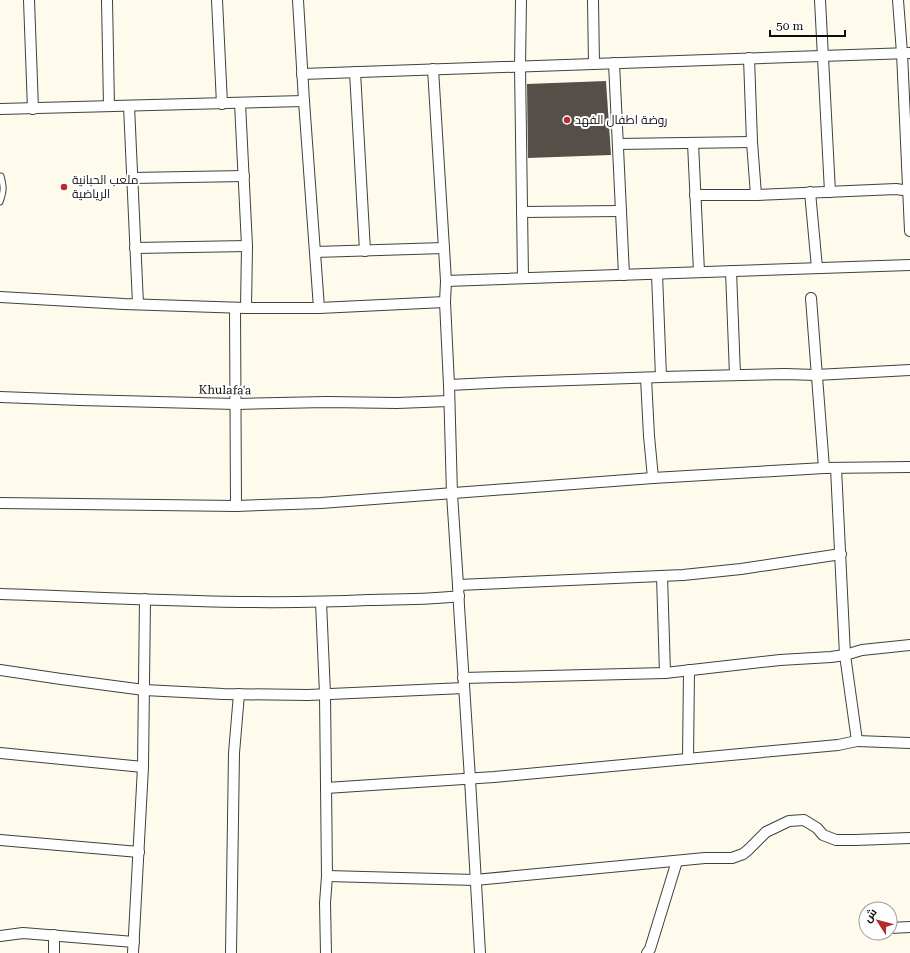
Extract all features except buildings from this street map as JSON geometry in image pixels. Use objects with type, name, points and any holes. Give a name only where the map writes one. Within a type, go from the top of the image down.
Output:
[{"type":"street","points":[[29,0],[33,108]]},
{"type":"street","points":[[107,0],[109,106]]},
{"type":"street","points":[[217,0],[222,104]]},
{"type":"street","points":[[298,0],[319,308]]},
{"type":"street","points":[[520,0],[523,278]]},
{"type":"street","points":[[593,0],[594,64]]},
{"type":"street","points":[[820,0],[830,192]]},
{"type":"street","points":[[898,0],[906,53],[910,231]]},
{"type":"street","points":[[302,74],[906,53]]},
{"type":"street","points":[[749,58],[752,142],[756,194]]},
{"type":"street","points":[[614,63],[624,275]]},
{"type":"street","points":[[433,69],[446,281],[445,302],[452,494],[480,953]]},
{"type":"street","points":[[355,72],[365,251]]},
{"type":"street","points":[[0,109],[304,101]]},
{"type":"street","points":[[240,103],[247,246],[246,308]]},
{"type":"street","points":[[130,106],[138,304]]},
{"type":"street","points":[[693,142],[699,272]]},
{"type":"street","points":[[618,144],[752,142]]},
{"type":"street","points":[[132,178],[244,176]]},
{"type":"street","points":[[695,195],[896,189],[909,191]]},
{"type":"street","points":[[810,192],[817,268]]},
{"type":"street","points":[[522,212],[621,211]]},
{"type":"street","points":[[135,248],[247,246]]},
{"type":"street","points":[[315,252],[444,248]]},
{"type":"street","points":[[446,281],[910,265]]},
{"type":"street","points":[[731,271],[735,375]]},
{"type":"street","points":[[657,274],[661,377]]},
{"type":"street","points":[[0,297],[235,308],[319,308],[445,302]]},
{"type":"street","points":[[811,298],[824,468]]},
{"type":"street","points":[[235,308],[236,506]]},
{"type":"street","points":[[449,385],[910,370]]},
{"type":"street","points":[[646,378],[653,478]]},
{"type":"street","name":"Khulafa'a","points":[[0,397],[236,404],[327,402],[397,403],[449,401]]},
{"type":"street","points":[[0,503],[236,506],[321,503],[653,478],[824,468],[910,467]]},
{"type":"street","points":[[836,468],[845,655],[857,741]]},
{"type":"street","points":[[458,585],[683,575],[741,569],[841,554]]},
{"type":"street","points":[[662,576],[665,673]]},
{"type":"street","points":[[0,594],[270,603],[441,598],[459,596]]},
{"type":"street","points":[[133,953],[143,767],[145,599]]},
{"type":"street","points":[[321,602],[325,694],[327,876],[325,903],[326,953]]},
{"type":"street","points":[[0,670],[144,690],[223,694],[308,695],[463,683],[665,673],[780,660],[831,657],[862,650],[910,646]]},
{"type":"street","points":[[688,759],[689,670]]},
{"type":"street","points":[[231,953],[234,753],[239,694]]},
{"type":"street","points":[[326,788],[470,779],[838,745],[857,741],[910,743]]},
{"type":"street","points":[[0,752],[143,767]]},
{"type":"street","points":[[327,876],[475,880],[705,858],[732,858],[743,854],[766,832],[789,821],[804,820],[817,828],[823,835],[836,840],[910,838]]},
{"type":"street","points":[[0,840],[139,852]]},
{"type":"street","points":[[647,953],[650,949],[677,861]]},
{"type":"street","points":[[898,928],[910,927]]},
{"type":"street","points":[[0,936],[23,933],[134,942]]},
{"type":"street","points":[[54,935],[54,953]]},
{"type":"lane","points":[[0,202],[4,186],[1,176]]},
{"type":"place","name":"روضة اطفال الفهد","points":[[567,120]]},
{"type":"place","name":"ملعب الحبانية الرياضية","points":[[64,187]]}]
